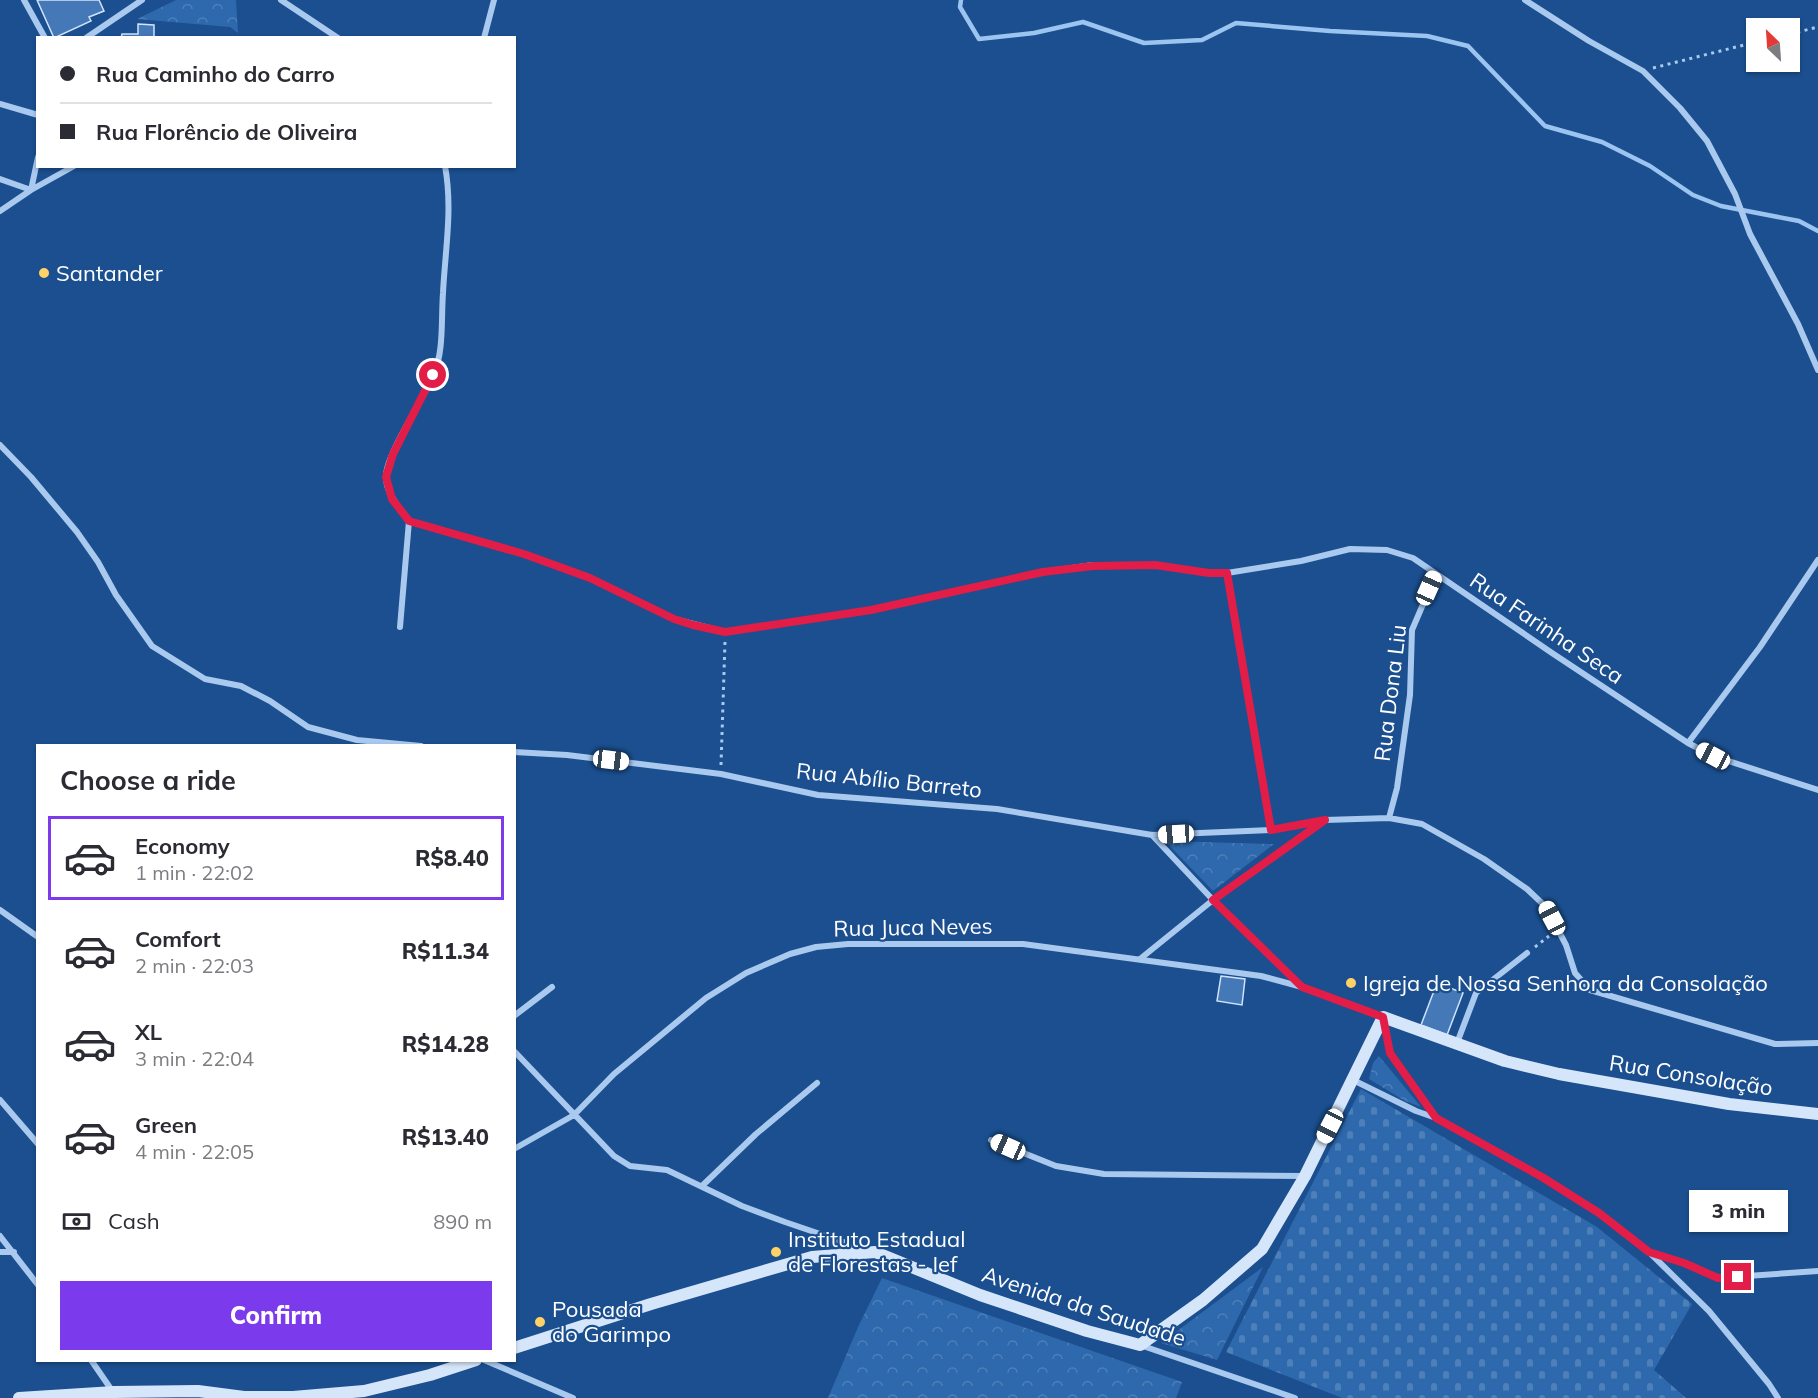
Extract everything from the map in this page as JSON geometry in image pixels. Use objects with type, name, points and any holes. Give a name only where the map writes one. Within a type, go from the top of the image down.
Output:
[{"type":"street","points":[[24,0],[44,36]]},
{"type":"street","points":[[89,36],[142,0]]},
{"type":"street","points":[[281,0],[335,36]]},
{"type":"street","points":[[485,36],[494,0]]},
{"type":"street","points":[[1525,0],[1589,41],[1643,71],[1680,108],[1707,141],[1735,194],[1750,234],[1798,324],[1818,370]]},
{"type":"street","points":[[0,104],[36,114]]},
{"type":"street","points":[[31,190],[36,166]]},
{"type":"street","points":[[0,211],[70,168]]},
{"type":"street","points":[[400,627],[409,521],[392,499],[386,477],[393,454],[426,392],[439,359],[449,221],[449,193],[445,168]]},
{"type":"street","points":[[0,179],[31,190]]},
{"type":"street","points":[[0,446],[31,477],[77,532],[98,562],[116,595],[152,646],[205,679],[241,686],[270,701],[308,727],[357,740],[400,744]]},
{"type":"street","name":"Rua Farinha Seca","points":[[409,521],[524,554],[590,578],[674,619],[725,632],[871,610],[1043,572],[1093,566],[1155,565],[1209,573],[1227,573],[1301,561],[1350,549],[1387,550],[1413,558],[1552,654],[1689,743],[1713,756],[1818,790]]},
{"type":"street","points":[[1689,743],[1760,647],[1818,560]]},
{"type":"street","points":[[1227,573],[1271,830]]},
{"type":"street","name":"Rua Dona Liu","points":[[1389,818],[1397,788],[1410,695],[1412,630],[1436,574]]},
{"type":"street","name":"Rua Abílio Barreto","points":[[516,752],[567,755],[721,774],[818,795],[997,809],[1152,835],[1271,830],[1325,820],[1389,818],[1422,824],[1484,859],[1527,889],[1546,907],[1566,945],[1575,973],[1590,990],[1776,1044],[1818,1043]]},
{"type":"street","points":[[1140,959],[1213,900],[1325,820]]},
{"type":"street","points":[[1152,835],[1213,900],[1302,987]]},
{"type":"street","points":[[0,910],[36,936]]},
{"type":"street","name":"Rua Juca Neves","points":[[516,1148],[574,1115],[614,1074],[706,998],[746,973],[790,954],[816,947],[848,944],[1023,944],[1261,976],[1302,987],[1383,1017]]},
{"type":"street","points":[[1457,1043],[1476,993],[1527,953]]},
{"type":"street","points":[[516,1014],[552,987]]},
{"type":"street","points":[[1140,1345],[1203,1300],[1262,1249],[1305,1176],[1383,1017]]},
{"type":"street","points":[[1383,1017],[1390,1053],[1436,1118]]},
{"type":"street","name":"Rua Consolação","points":[[1383,1017],[1504,1061],[1559,1074],[1729,1104],[1818,1114]]},
{"type":"street","points":[[516,1053],[614,1156],[630,1166],[667,1170],[742,1206],[875,1252]]},
{"type":"street","points":[[1352,1080],[1416,1111],[1436,1118],[1542,1177],[1599,1213],[1649,1252],[1709,1311],[1778,1398]]},
{"type":"street","points":[[702,1186],[756,1134],[817,1083]]},
{"type":"street","points":[[0,1100],[36,1142]]},
{"type":"street","points":[[991,1140],[1056,1166],[1104,1174],[1305,1176]]},
{"type":"street","points":[[0,1236],[15,1252],[36,1282]]},
{"type":"street","points":[[0,1252],[15,1252]]},
{"type":"street","name":"Avenida da Saudade","points":[[516,1347],[651,1304],[812,1257],[875,1252],[980,1295],[1087,1331],[1140,1345],[1295,1398]]},
{"type":"street","points":[[1649,1252],[1684,1263],[1718,1278],[1818,1271]]},
{"type":"street","points":[[92,1362],[114,1392]]},
{"type":"street","points":[[20,1398],[94,1396],[114,1392],[198,1391],[244,1397],[293,1397],[364,1390],[430,1375],[470,1362]]},
{"type":"street","points":[[489,1362],[573,1398]]},
{"type":"path","points":[[1800,32],[1818,27]]},
{"type":"path","points":[[1643,71],[1746,45]]},
{"type":"path","points":[[721,774],[725,704],[725,632]]},
{"type":"path","points":[[1527,953],[1558,928]]},
{"type":"green space","points":[[176,0],[236,0],[238,33],[230,27],[137,19]]},
{"type":"green space","points":[[1165,841],[1274,844],[1213,891]]},
{"type":"green space","points":[[1379,1056],[1421,1107],[1405,1101],[1369,1079],[1373,1063]]},
{"type":"green space","points":[[1361,1089],[1597,1227],[1692,1304],[1654,1370],[1686,1398],[1342,1398],[1226,1352]]},
{"type":"green space","points":[[1263,1267],[1217,1360],[1161,1343]]},
{"type":"green space","points":[[882,1278],[1182,1382],[1176,1398],[828,1398]]},
{"type":"building","points":[[37,0],[99,0],[104,11],[89,17],[91,21],[58,36],[53,36]]},
{"type":"building","points":[[138,24],[154,25],[154,36],[122,36],[122,34],[138,34]]},
{"type":"building","points":[[1221,976],[1245,979],[1242,1005],[1217,1001]]},
{"type":"building","points":[[1437,983],[1463,993],[1447,1035],[1421,1025]]},
{"type":"waterway","points":[[961,0],[960,7],[979,39],[1034,33],[1083,22],[1144,43],[1202,40],[1236,23],[1427,36],[1468,46],[1545,126],[1602,142],[1650,166],[1693,195],[1721,206],[1799,221],[1818,231]]},
{"type":"place","name":"Santander","points":[[44,273]]},
{"type":"place","name":"Igreja de Nossa Senhora da Consolação","points":[[1351,983]]},
{"type":"place","name":"Instituto Estadual de Florestas - Ief","points":[[776,1252]]},
{"type":"place","name":"Pousada do Garimpo","points":[[540,1322]]},
{"type":"route","points":[[433,375],[393,454],[386,477],[392,499],[409,521],[524,554],[590,578],[674,619],[693,625],[725,632],[871,610],[1043,572],[1093,566],[1155,565],[1209,573],[1227,573],[1271,830],[1325,820],[1213,900],[1302,987],[1383,1017],[1390,1053],[1436,1118],[1542,1177],[1599,1213],[1649,1252],[1684,1263],[1718,1278],[1738,1277]]}]
